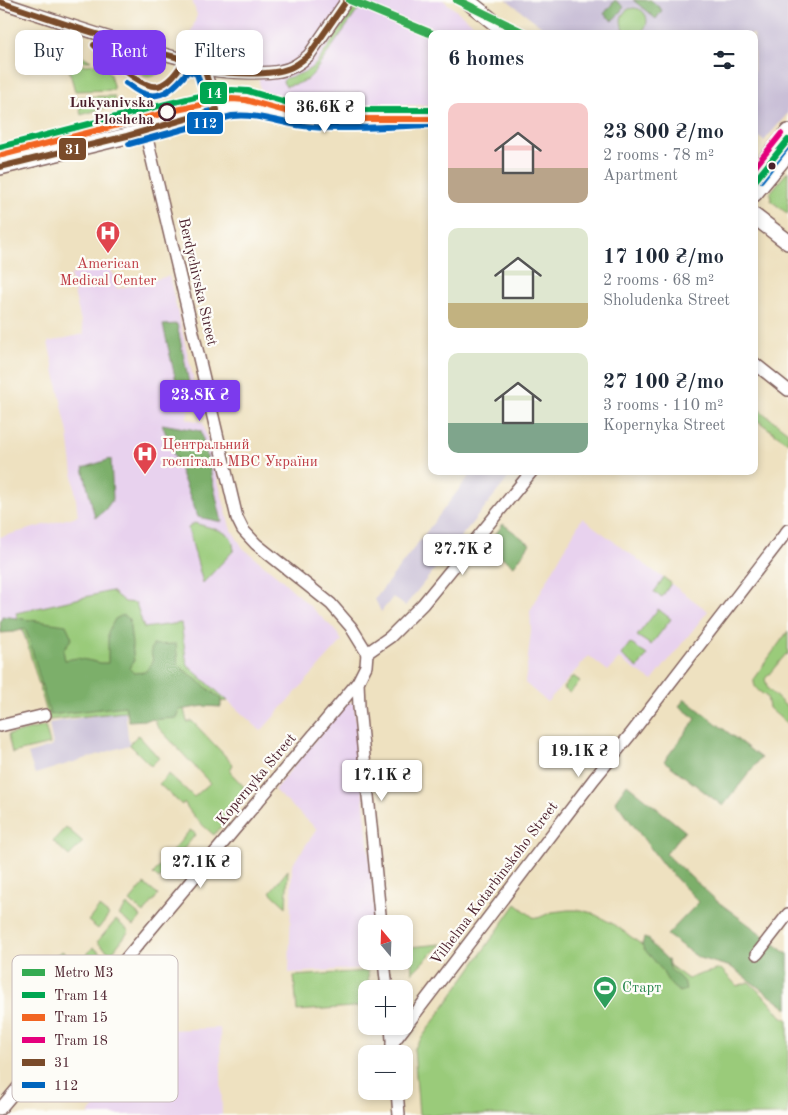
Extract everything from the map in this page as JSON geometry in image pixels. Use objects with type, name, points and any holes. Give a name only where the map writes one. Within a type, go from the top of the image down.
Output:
[{"type":"main road","points":[[466,0],[504,30]]},
{"type":"main road","points":[[0,167],[230,107],[243,106],[310,118],[331,119],[428,116]]},
{"type":"main road","points":[[758,169],[788,132]]},
{"type":"main road","points":[[758,189],[788,153]]},
{"type":"main road","points":[[758,219],[788,242]]},
{"type":"street","points":[[263,72],[280,71],[301,62],[309,55],[347,0]]},
{"type":"street","points":[[0,2],[132,46],[176,58]]},
{"type":"street","points":[[206,75],[217,110]]},
{"type":"street","name":"Berdychivska Street","points":[[145,130],[236,518],[243,530],[256,544],[331,604],[351,627],[368,653]]},
{"type":"street","points":[[758,366],[788,390]]},
{"type":"street","points":[[368,653],[390,637],[423,604],[529,475]]},
{"type":"street","name":"Vilhelma Kotarbinskoho Street","points":[[396,1045],[594,779],[788,530]]},
{"type":"street","name":"Kopernyka Street","points":[[129,955],[358,682],[366,666],[368,653]]},
{"type":"street","points":[[358,682],[379,915]]},
{"type":"street","points":[[0,726],[45,715]]},
{"type":"street","points":[[757,954],[788,914]]},
{"type":"street","name":"Kopernyka Street","points":[[0,1109],[12,1095]]},
{"type":"street","points":[[398,1100],[399,1115]]},
{"type":"shaded area","points":[[192,0],[443,0],[481,30],[428,30],[428,105],[317,105],[260,90],[258,75],[263,75],[263,30],[192,30],[197,15]]},
{"type":"shaded area","points":[[507,0],[788,0],[788,113],[764,141],[758,136],[758,30],[547,30]]},
{"type":"shaded area","name":"Центральний госпіталь МВС України","points":[[110,265],[117,289],[169,276],[193,377],[187,419],[203,422],[230,527],[243,548],[281,579],[335,630],[342,641],[261,731],[228,701],[125,711],[26,641],[15,617],[0,621],[0,537],[78,516],[68,433],[48,342],[84,334],[70,275]]},
{"type":"shaded area","points":[[470,475],[511,475],[405,606],[393,597],[381,612],[375,599]]},
{"type":"shaded area","points":[[582,518],[708,611],[652,681],[619,659],[608,671],[589,656],[547,702],[525,683],[531,631],[530,611]]},
{"type":"shaded area","points":[[349,702],[354,703],[375,915],[358,915],[358,968],[289,973],[292,865],[317,829],[274,790],[345,704]]},
{"type":"shaded area","points":[[125,711],[129,745],[35,774],[28,754],[53,746],[49,723]]},
{"type":"shaded area","points":[[220,1028],[222,1115],[88,1115],[100,1102],[178,1102],[178,1030]]},
{"type":"green space","points":[[615,0],[624,7],[613,21],[604,14]]},
{"type":"green space","points":[[633,0],[651,0],[662,10],[656,19]]},
{"type":"green space","points":[[357,4],[358,10],[313,74],[307,80],[286,86],[283,81],[286,78],[303,73],[317,63]]},
{"type":"green space","points":[[629,9],[639,9],[646,16],[646,26],[643,30],[625,30],[622,26],[622,16]]},
{"type":"green space","points":[[83,56],[91,61],[83,61]]},
{"type":"green space","points":[[93,64],[93,75],[110,75],[114,90],[75,91],[71,75],[83,75],[83,65]]},
{"type":"green space","points":[[114,96],[116,105],[81,115],[77,97]]},
{"type":"green space","points":[[788,171],[788,214],[771,201],[770,193]]},
{"type":"green space","points":[[177,324],[189,383],[176,381],[163,325]]},
{"type":"green space","points":[[758,409],[788,432],[788,443],[758,421]]},
{"type":"green space","points":[[162,424],[201,431],[222,522],[198,517]]},
{"type":"green space","points":[[111,459],[113,499],[105,510],[95,518],[83,468]]},
{"type":"green space","points":[[194,523],[228,535],[232,539],[234,550],[203,583],[188,528]]},
{"type":"green space","points":[[503,524],[530,544],[514,566],[487,546]]},
{"type":"green space","points":[[664,578],[671,583],[662,597],[654,592]]},
{"type":"green space","points":[[111,591],[125,602],[136,603],[144,628],[181,623],[187,665],[228,701],[49,720],[26,640],[16,613]]},
{"type":"green space","points":[[658,609],[671,619],[651,645],[637,636]]},
{"type":"green space","points":[[123,615],[129,619],[134,661],[129,668],[134,673],[145,672],[153,662],[151,650],[153,645],[176,644],[178,665],[221,699],[221,707],[204,706],[179,710],[177,718],[129,721],[125,706],[50,715],[25,629],[1,633],[0,624],[2,616],[66,625],[72,638],[63,650],[65,660],[77,658],[108,663],[108,632],[115,619]]},
{"type":"green space","points":[[788,631],[788,655],[786,654],[765,679],[768,689],[788,708],[788,723],[769,708],[767,697],[754,685],[754,678]]},
{"type":"green space","points":[[630,643],[647,655],[638,668],[621,655]]},
{"type":"green space","points":[[573,676],[580,681],[570,693],[563,688]]},
{"type":"green space","points":[[685,699],[761,758],[723,806],[664,761],[696,719],[679,706]]},
{"type":"green space","points":[[184,709],[187,722],[192,721],[233,764],[230,772],[249,792],[214,835],[190,812],[184,802],[182,805],[159,784],[169,774],[194,797],[210,783],[157,726],[155,719],[177,718],[179,710]]},
{"type":"green space","points":[[45,726],[50,744],[12,753],[8,735]]},
{"type":"green space","points":[[138,735],[159,758],[151,766],[129,744]]},
{"type":"green space","points":[[627,784],[685,831],[666,854],[717,901],[788,954],[788,1009],[731,967],[699,958],[667,935],[699,902],[664,866],[615,801]]},
{"type":"green space","points":[[66,827],[83,842],[69,856],[53,841]]},
{"type":"green space","points":[[190,830],[196,834],[159,879],[153,874]]},
{"type":"green space","points":[[288,870],[286,907],[270,892]]},
{"type":"green space","points":[[144,884],[158,895],[144,913],[130,901]]},
{"type":"green space","name":"Старт","points":[[516,904],[533,917],[538,918],[552,912],[568,910],[581,910],[592,913],[615,925],[688,979],[721,969],[737,986],[749,982],[781,1016],[788,1020],[788,1115],[419,1115],[414,1049]]},
{"type":"green space","points":[[127,905],[141,917],[133,926],[119,915]]},
{"type":"green space","points":[[99,907],[109,915],[98,929],[88,921]]},
{"type":"green space","points":[[116,920],[129,931],[111,954],[97,942]]},
{"type":"green space","points":[[644,938],[650,940],[653,946],[668,960],[670,969],[685,984],[686,990],[680,992],[669,983],[642,945]]},
{"type":"green space","points":[[441,944],[412,973],[413,947]]},
{"type":"green space","points":[[93,947],[103,955],[87,955]]},
{"type":"green space","points":[[62,951],[66,955],[56,955]]},
{"type":"green space","points":[[368,971],[368,980],[358,980],[358,1007],[297,1011],[294,976]]},
{"type":"metro line","name":"M3","points":[[350,0],[428,32]]},
{"type":"metro line","name":"M3","points":[[457,0],[518,30]]},
{"type":"tram line","name":"14","points":[[0,147],[170,103],[232,90],[248,91],[309,109],[428,110]]},
{"type":"tram line","name":"15","points":[[2,155],[172,111],[232,99],[246,100],[319,119],[428,119]]},
{"type":"tram line","name":"18","points":[[758,163],[781,134]]},
{"type":"tram line","name":"14","points":[[758,177],[788,140]]},
{"type":"transit line","name":"31","points":[[0,2],[111,39],[183,59],[211,70],[251,74],[282,71],[302,61],[309,55],[347,0]]},
{"type":"transit line","name":"112","points":[[126,83],[140,92],[156,95],[169,90],[188,71],[197,74],[209,113]]},
{"type":"transit line","name":"31","points":[[131,75],[143,83],[158,86],[166,82],[176,72]]},
{"type":"transit line","name":"31","points":[[206,75],[217,110]]},
{"type":"transit line","name":"31","points":[[0,167],[127,136],[217,110]]},
{"type":"transit line","name":"112","points":[[129,144],[232,116],[252,116],[302,126],[327,128],[428,125]]},
{"type":"transit line","name":"112","points":[[761,180],[788,146]]},
{"type":"place","name":"Lukyanivska Ploshcha","points":[[167,112]]},
{"type":"place","name":"American Medical Center","points":[[108,254]]},
{"type":"place","name":"Центральний госпіталь МВС України","points":[[145,475]]},
{"type":"place","name":"Старт","points":[[605,1009]]}]
